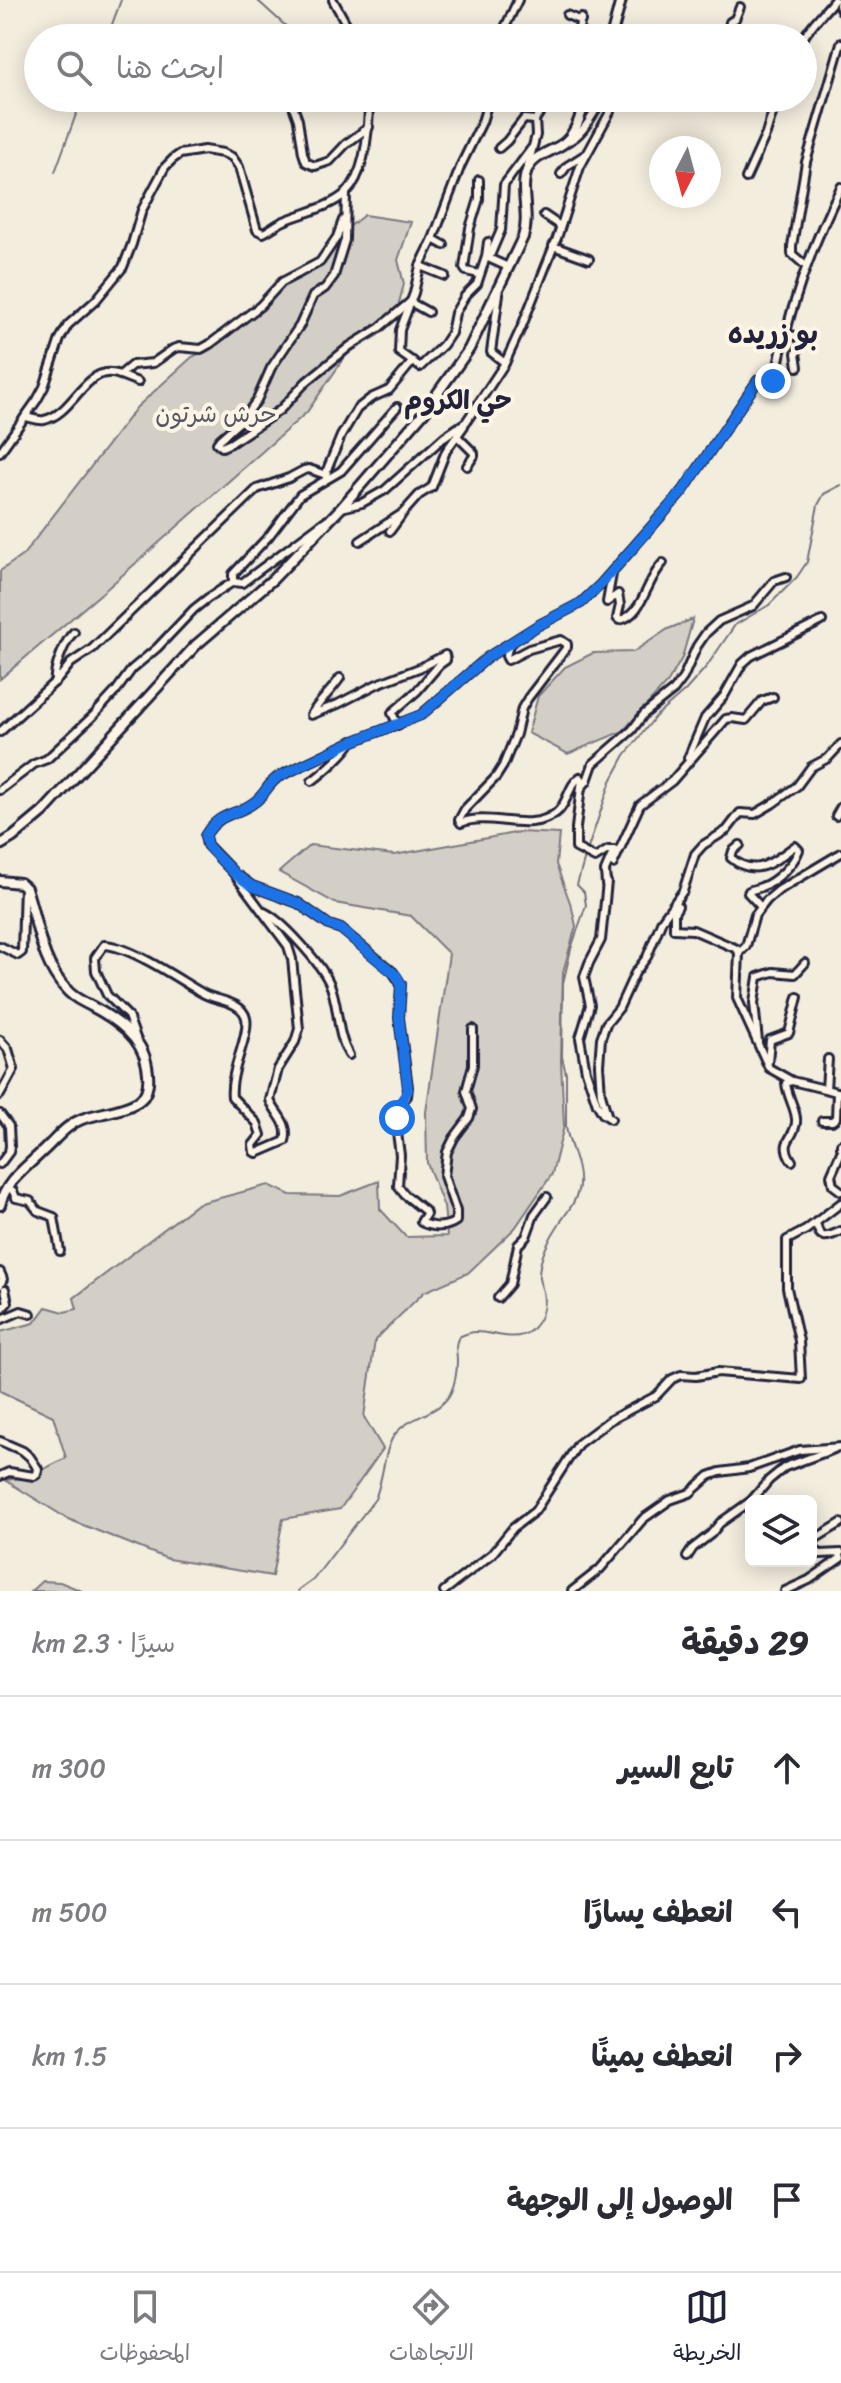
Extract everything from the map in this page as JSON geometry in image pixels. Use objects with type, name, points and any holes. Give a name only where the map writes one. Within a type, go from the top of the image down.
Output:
[{"type":"main road","points":[[615,24],[621,0]]},
{"type":"main road","points":[[0,845],[43,812],[196,645],[273,579],[341,508],[425,411],[457,369],[479,330],[525,230],[527,170],[539,157],[566,142],[582,112]]},
{"type":"main road","points":[[0,881],[24,885],[46,959],[63,987],[74,997],[114,1020],[136,1039],[144,1053],[149,1074],[142,1098],[74,1123],[59,1133],[7,1187],[0,1205]]},
{"type":"street","points":[[333,0],[346,24]]},
{"type":"street","points":[[507,24],[518,0]]},
{"type":"street","points":[[815,24],[837,0],[841,10]]},
{"type":"street","points":[[730,24],[740,7]]},
{"type":"street","points":[[567,15],[581,19],[580,24]]},
{"type":"street","points":[[806,266],[792,254],[792,246],[806,162],[841,43]]},
{"type":"street","points":[[295,112],[306,162],[315,166],[330,161],[369,127]]},
{"type":"street","points":[[0,452],[44,387],[57,346],[68,325],[96,300],[123,267],[142,210],[165,167],[175,157],[204,150],[232,157],[239,167],[260,234],[283,221],[329,204],[346,192],[359,169],[367,143],[369,112]]},
{"type":"street","points":[[485,112],[420,266],[400,330],[399,352],[420,367],[448,339],[455,313],[477,284],[501,230],[504,185],[531,149]]},
{"type":"street","points":[[527,170],[536,135],[535,120],[540,112]]},
{"type":"street","points":[[566,142],[572,141],[594,112]]},
{"type":"street","points":[[390,531],[419,495],[435,483],[443,457],[505,363],[553,246],[580,167],[610,112]]},
{"type":"street","points":[[746,178],[773,112]]},
{"type":"street","points":[[499,148],[524,119],[535,120]]},
{"type":"street","points":[[561,174],[567,166],[588,152]]},
{"type":"street","points":[[479,180],[479,199],[470,228],[464,268],[479,274]]},
{"type":"street","points":[[136,1039],[128,1016],[107,995],[96,971],[95,958],[104,945],[144,960],[244,1012],[247,1027],[233,1080],[232,1097],[260,1127],[261,1135],[253,1145],[254,1152],[285,1141],[285,1125],[270,1100],[278,1069],[298,1034],[296,988],[290,951],[232,871],[207,845],[205,836],[210,827],[219,819],[256,801],[270,782],[278,777],[352,741],[421,715],[488,657],[581,603],[613,571],[688,485],[758,380],[768,384],[775,379],[785,333],[806,266],[819,230],[841,187]]},
{"type":"street","points":[[346,192],[345,240],[334,276],[325,288],[313,296],[300,325],[271,368],[257,400],[243,419],[220,439],[217,443],[219,446],[231,443],[280,410],[306,382],[410,302]]},
{"type":"street","points":[[120,375],[132,365],[153,363],[179,347],[201,349],[225,334],[260,306],[282,282],[320,262],[337,237],[346,209]]},
{"type":"street","points":[[544,215],[560,226]]},
{"type":"street","points":[[433,239],[444,245]]},
{"type":"street","points":[[488,242],[488,257]]},
{"type":"street","points":[[553,246],[589,259]]},
{"type":"street","points":[[488,257],[508,267]]},
{"type":"street","points":[[420,266],[445,276]]},
{"type":"street","points":[[498,289],[491,352],[505,363]]},
{"type":"street","points":[[410,302],[428,312]]},
{"type":"street","points":[[785,333],[804,339],[796,353],[798,367]]},
{"type":"street","points":[[326,477],[341,436],[357,409],[389,390],[413,361]]},
{"type":"street","points":[[25,417],[40,421],[49,418],[75,399],[86,384],[108,371],[138,382]]},
{"type":"street","points":[[233,582],[233,574],[269,536],[300,495],[341,471],[397,407]]},
{"type":"street","points":[[341,508],[362,503],[385,490],[444,437],[466,422]]},
{"type":"street","points":[[457,436],[474,453],[467,466]]},
{"type":"street","points":[[0,732],[55,682],[71,663],[92,649],[257,489],[309,469],[326,477]]},
{"type":"street","points":[[360,541],[403,513]]},
{"type":"street","points":[[3,786],[34,764],[47,759],[93,716],[132,669],[194,609],[233,582],[242,583],[330,518]]},
{"type":"street","points":[[613,571],[607,602],[618,594],[620,605],[617,618],[627,619],[639,605],[652,575],[663,563]]},
{"type":"street","points":[[581,788],[593,764],[632,730],[644,714],[674,690],[706,633],[719,621],[753,606],[774,581],[786,577]]},
{"type":"street","points":[[681,772],[705,718],[724,696],[742,664],[751,656],[822,621]]},
{"type":"street","points":[[55,682],[54,672],[66,640],[74,632]]},
{"type":"street","points":[[510,642],[506,650],[508,660],[529,649],[561,640],[567,647],[522,708],[503,766],[459,820],[461,823],[474,818],[516,821],[546,818],[557,813],[577,778],[582,779],[576,848],[595,858],[610,849],[614,850],[605,871],[601,940],[584,977],[590,1005],[580,1038],[586,1071],[597,1104],[603,1114],[611,1119],[603,1106],[599,1079],[603,1030],[619,1008],[635,973],[647,957],[662,920],[687,881],[693,857],[703,845],[727,830],[740,813],[757,813],[793,789],[811,767],[828,758],[841,744]]},
{"type":"street","points":[[340,678],[324,700],[311,711],[311,715],[445,655],[446,660],[392,713],[398,725]]},
{"type":"street","points":[[606,884],[640,805],[668,785],[726,719],[746,720],[762,701],[773,697]]},
{"type":"street","points":[[312,781],[338,756],[348,752],[352,741]]},
{"type":"street","points":[[836,816],[841,807]]},
{"type":"street","points":[[740,845],[731,858],[747,868],[755,869],[795,846],[798,848],[793,862],[772,881],[749,891],[761,907]]},
{"type":"street","points":[[822,1121],[836,1118],[839,1092],[792,1081],[767,1066],[737,998],[737,970],[739,953],[746,946],[755,915],[761,907],[779,890],[841,853]]},
{"type":"street","points":[[232,871],[252,886],[298,903],[329,925],[341,929],[399,980],[402,989],[399,1018],[408,1090],[397,1118],[400,1155],[398,1186],[425,1211],[421,1222],[428,1226],[449,1226],[456,1221],[456,1211],[444,1176],[447,1152],[472,1109],[466,1091],[473,1065],[473,1029]]},
{"type":"street","points":[[0,946],[18,955],[22,952],[24,885]]},
{"type":"street","points":[[678,898],[674,929],[693,930],[734,947],[739,953]]},
{"type":"street","points":[[263,912],[291,934],[328,980],[341,1039],[349,1055]]},
{"type":"street","points":[[758,1044],[754,1003],[758,977],[773,972],[795,974],[805,963]]},
{"type":"street","points":[[767,1066],[770,1040],[789,1033],[798,997]]},
{"type":"street","points":[[0,1040],[8,1049],[14,1069],[0,1095]]},
{"type":"street","points":[[826,1089],[828,1059]]},
{"type":"street","points":[[792,1081],[786,1083],[788,1098],[796,1114],[786,1152],[792,1161]]},
{"type":"street","points":[[0,1114],[10,1127],[9,1152],[0,1164]]},
{"type":"street","points":[[841,1148],[831,1175],[833,1185],[841,1191]]},
{"type":"street","points":[[7,1187],[16,1198],[31,1202],[38,1211],[53,1216],[60,1251]]},
{"type":"street","points":[[498,1298],[510,1284],[518,1245],[526,1237],[534,1215],[547,1197]]},
{"type":"street","points":[[444,1591],[492,1554],[513,1528],[535,1511],[582,1440],[610,1420],[656,1396],[672,1379],[681,1375],[723,1372],[801,1379],[799,1341],[787,1288],[787,1240],[841,1203]]},
{"type":"street","points":[[816,1222],[822,1236],[841,1231]]},
{"type":"street","points":[[0,1272],[8,1302],[0,1311]]},
{"type":"street","points":[[0,1320],[21,1311],[31,1314]]},
{"type":"street","points":[[0,1441],[30,1457],[38,1471],[34,1476],[9,1472],[0,1476]]},
{"type":"street","points":[[756,1495],[785,1467],[839,1447]]},
{"type":"street","points":[[572,1591],[600,1569],[643,1519],[670,1500],[686,1495],[709,1476],[749,1468],[800,1450],[839,1447]]},
{"type":"street","points":[[687,1557],[720,1523],[745,1505]]},
{"type":"street","points":[[841,1523],[815,1539],[813,1547],[820,1554],[841,1556]]},
{"type":"street","points":[[785,1591],[809,1580],[841,1556]]},
{"type":"green space","name":"حرش شرتون","points":[[364,215],[411,222],[398,260],[404,284],[396,314],[376,337],[347,354],[307,412],[0,679],[0,571],[23,555],[137,407],[192,357],[211,348],[260,311],[280,287],[326,261],[343,232]]},
{"type":"green space","points":[[693,619],[682,658],[668,682],[623,731],[568,754],[528,733],[538,696],[565,667],[593,653],[633,652],[668,629]]},
{"type":"green space","points":[[520,832],[559,834],[556,864],[576,926],[563,972],[561,1061],[564,1126],[552,1174],[515,1228],[468,1273],[424,1292],[375,1340],[364,1417],[383,1449],[340,1509],[283,1519],[272,1576],[168,1559],[68,1519],[5,1480],[37,1476],[66,1458],[53,1416],[0,1391],[0,1332],[34,1323],[46,1307],[64,1312],[77,1309],[74,1298],[197,1204],[269,1185],[290,1195],[340,1196],[379,1181],[380,1209],[406,1237],[447,1236],[444,1207],[427,1163],[426,1112],[449,954],[411,916],[335,903],[279,872],[310,845],[394,855]]},
{"type":"green space","points":[[42,1581],[60,1582],[82,1591],[31,1591]]},
{"type":"waterway","points":[[112,24],[121,0]]},
{"type":"waterway","points":[[257,0],[284,24]]},
{"type":"waterway","points":[[55,172],[77,112]]},
{"type":"waterway","points":[[587,851],[611,781],[625,755],[656,716],[685,691],[707,666],[735,625],[769,605],[797,577],[807,562],[818,505],[824,494],[841,485]]},
{"type":"waterway","points":[[298,1591],[313,1580],[375,1499],[389,1446],[396,1433],[440,1405],[451,1392],[456,1377],[459,1337],[476,1332],[518,1336],[530,1331],[542,1313],[541,1262],[579,1186],[566,1127],[566,1074],[562,1057],[563,983],[586,905],[584,892],[577,885],[585,857]]},
{"type":"district","name":"بو زريده","points":[[773,333]]},
{"type":"district","name":"حي الكروم","points":[[458,400]]},
{"type":"route","points":[[397,1118],[408,1090],[399,1018],[401,984],[397,976],[341,929],[329,925],[298,903],[252,886],[236,875],[207,845],[205,836],[219,819],[256,801],[270,782],[278,777],[349,743],[421,715],[488,657],[581,603],[683,491],[758,380],[768,384],[773,381]]}]
